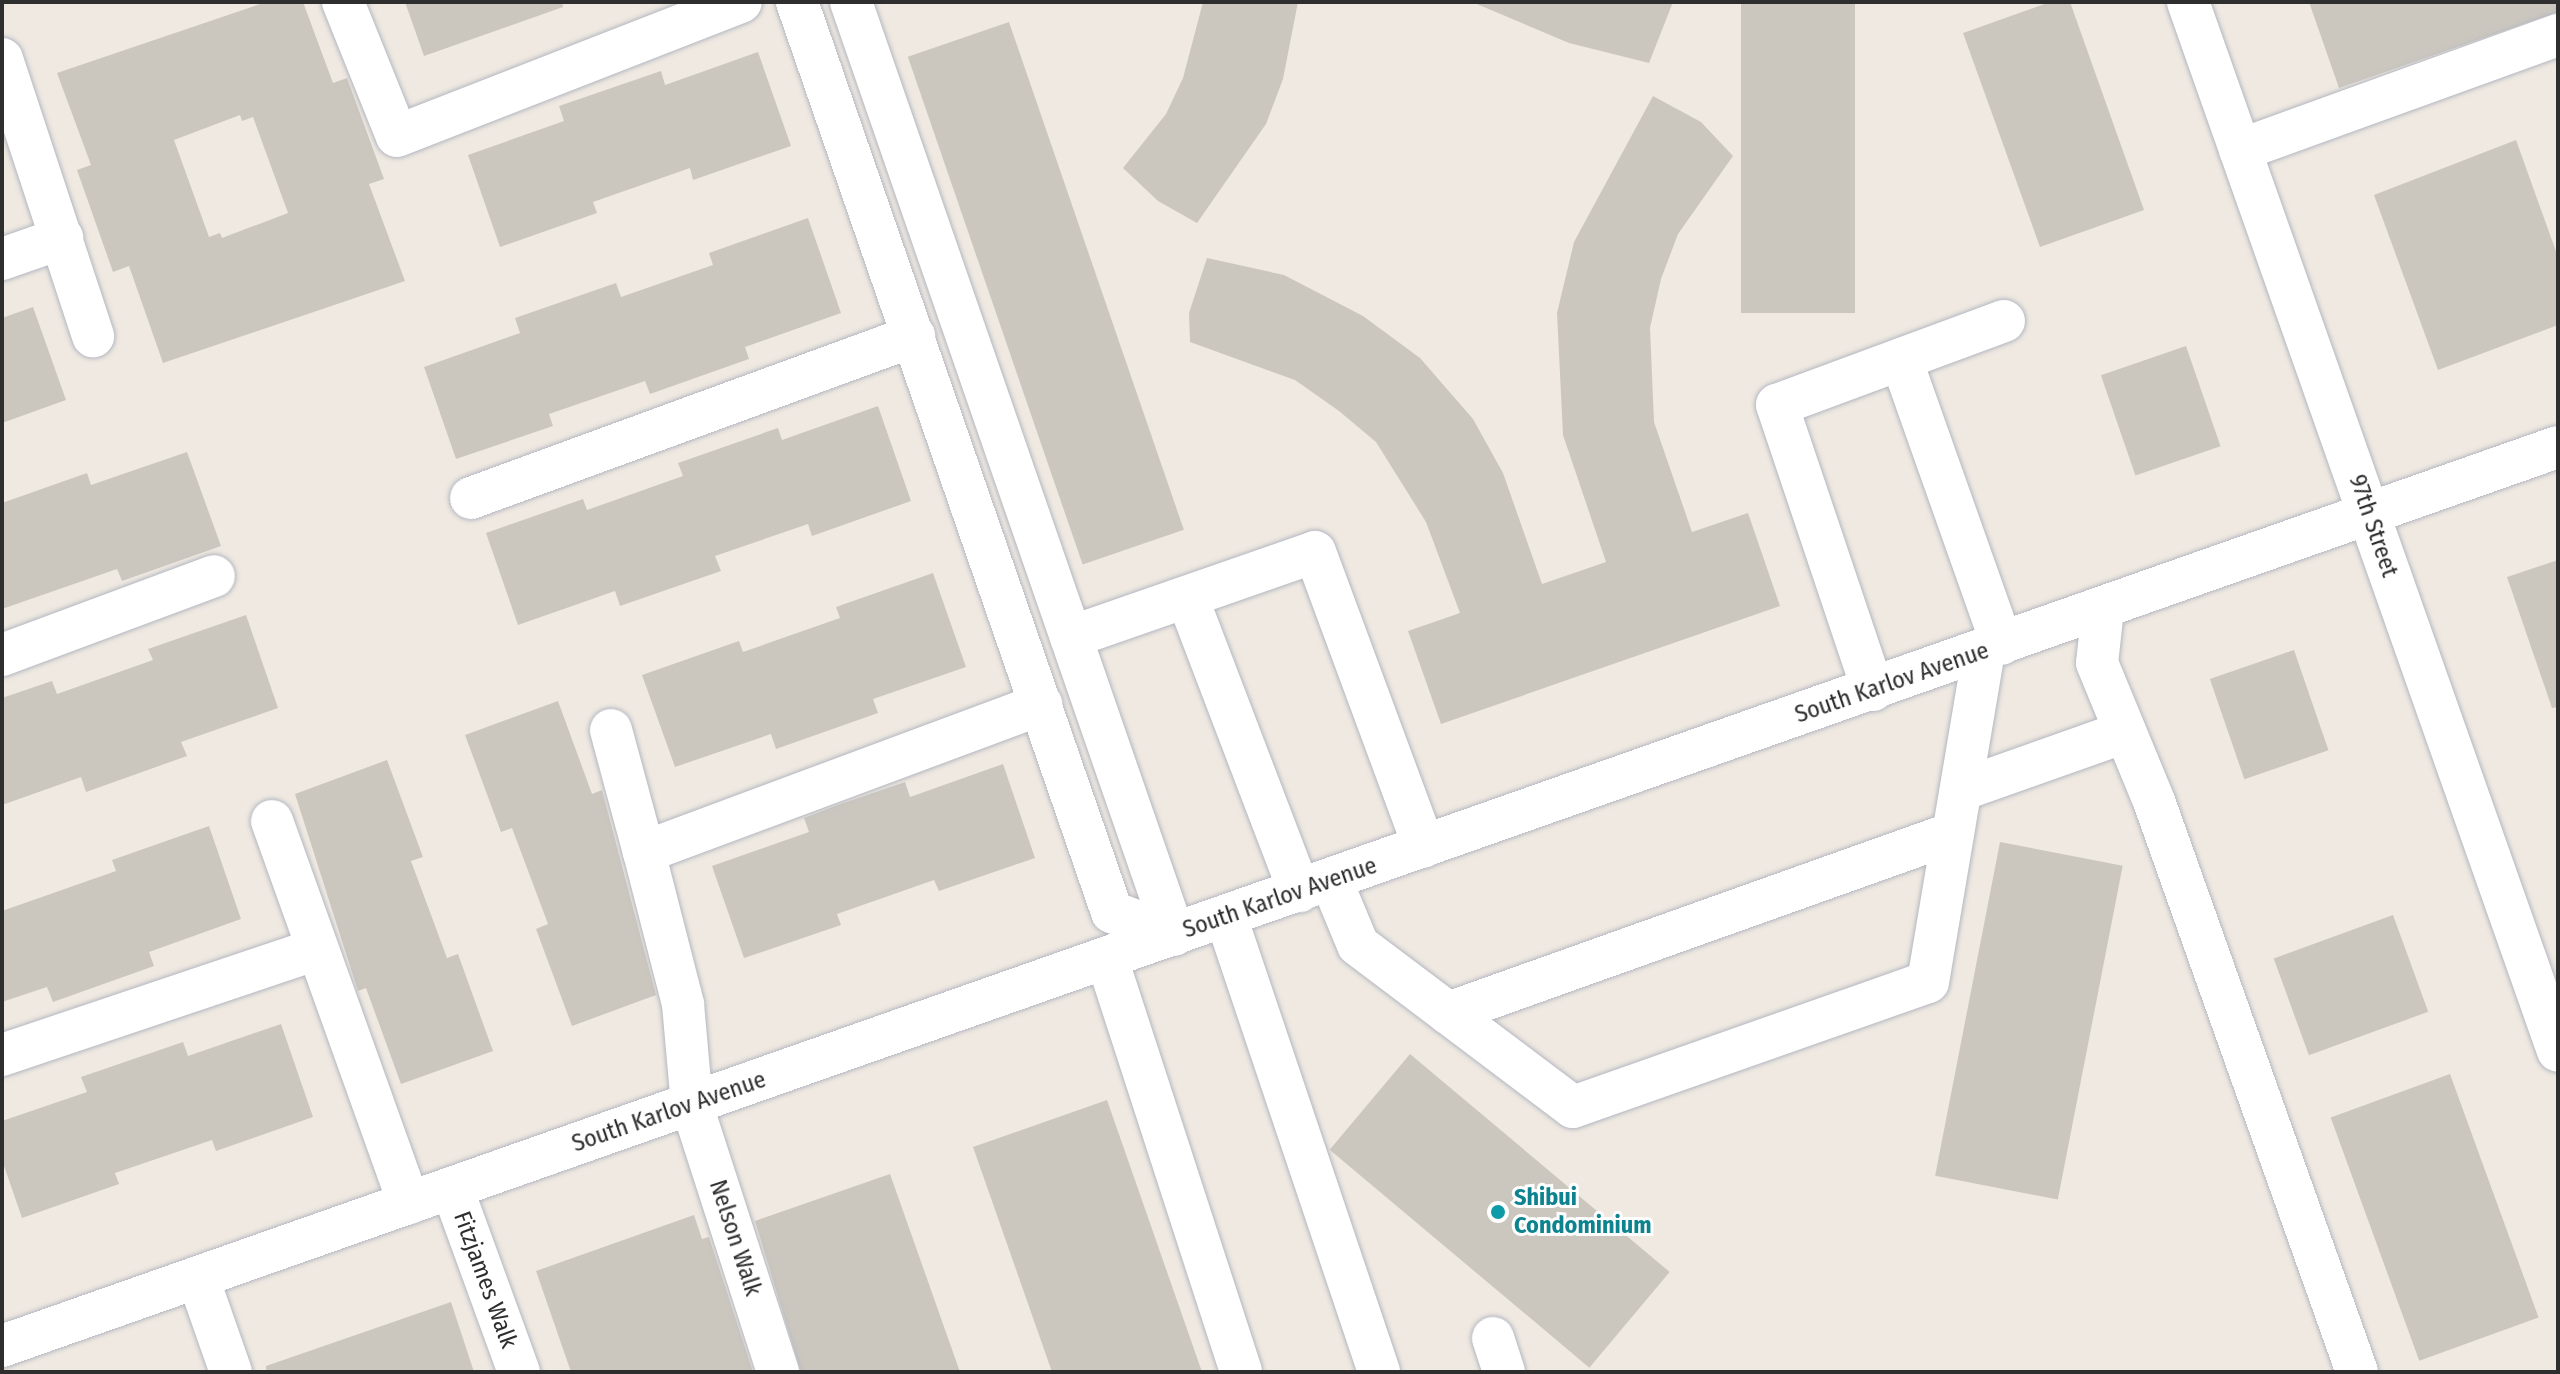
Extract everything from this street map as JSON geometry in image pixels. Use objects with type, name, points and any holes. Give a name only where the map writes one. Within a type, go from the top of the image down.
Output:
[{"type":"street","points":[[343,2],[397,136],[741,2]]},
{"type":"street","points":[[797,2],[1112,912],[1174,935]]},
{"type":"street","name":"97th Street","points":[[2188,2],[2558,1051]]},
{"type":"street","points":[[856,3],[1174,935]]},
{"type":"street","points":[[2240,150],[2558,35]]},
{"type":"street","points":[[2,59],[93,336]]},
{"type":"street","points":[[2,259],[62,238]]},
{"type":"street","points":[[1873,690],[1777,405],[2004,321]]},
{"type":"street","points":[[471,498],[914,336]]},
{"type":"street","points":[[1187,597],[1315,886],[1358,945],[1573,1107],[1928,982],[1961,790],[1993,647],[1901,359]]},
{"type":"street","name":"South Karlov Avenue","points":[[2,1346],[2558,447]]},
{"type":"street","points":[[1071,637],[1315,552],[1424,847]]},
{"type":"street","points":[[2,655],[214,576]]},
{"type":"street","points":[[2103,609],[2097,663],[2125,732],[2357,1372]]},
{"type":"street","points":[[644,852],[1041,704]]},
{"type":"street","name":"Nelson Walk","points":[[611,730],[683,1004],[692,1105],[778,1372]]},
{"type":"street","points":[[1961,790],[2125,732]]},
{"type":"street","points":[[272,821],[409,1203]]},
{"type":"street","points":[[1448,1013],[1953,833]]},
{"type":"street","points":[[1226,917],[1379,1372]]},
{"type":"street","points":[[2,1055],[317,949]]},
{"type":"street","points":[[1107,959],[1241,1372]]},
{"type":"street","name":"Fitzjames Walk","points":[[452,1188],[519,1372]]},
{"type":"street","points":[[198,1278],[231,1372]]},
{"type":"building","points":[[266,2],[303,2],[333,83],[347,78],[384,179],[369,184],[405,281],[163,363],[129,266],[113,272],[77,170],[91,165],[57,73]],"holes":[[[240,115],[242,121],[253,117],[288,213],[222,238],[220,233],[209,237],[174,140]]]},
{"type":"building","points":[[405,2],[562,2],[563,7],[424,56]]},
{"type":"building","points":[[1203,2],[1298,2],[1283,79],[1266,124],[1197,223],[1158,201],[1123,168],[1166,114],[1183,78]]},
{"type":"building","points":[[1472,2],[1673,2],[1649,63],[1569,43]]},
{"type":"building","points":[[1741,2],[1855,2],[1855,313],[1741,313]]},
{"type":"building","points":[[2050,2],[2070,2],[2144,210],[2040,247],[1963,33]]},
{"type":"building","points":[[2309,2],[2558,2],[2558,12],[2339,88]]},
{"type":"building","points":[[1009,22],[1184,530],[1083,565],[908,57]]},
{"type":"building","points":[[758,52],[791,146],[693,180],[690,168],[593,202],[597,213],[500,247],[468,155],[564,121],[559,106],[661,71],[665,85]]},
{"type":"building","points":[[1653,96],[1701,122],[1733,156],[1678,234],[1661,279],[1650,328],[1654,422],[1692,532],[1748,513],[1780,606],[1441,724],[1408,631],[1460,613],[1426,522],[1376,442],[1339,411],[1295,380],[1190,342],[1189,313],[1207,258],[1284,275],[1363,316],[1420,358],[1473,419],[1503,473],[1542,584],[1606,562],[1563,435],[1557,313],[1574,242]]},
{"type":"building","points":[[2516,140],[2558,257],[2558,325],[2438,370],[2374,195]]},
{"type":"building","points":[[808,218],[841,313],[745,347],[749,359],[650,394],[645,381],[549,414],[553,426],[456,459],[424,367],[520,333],[515,318],[616,283],[621,297],[713,265],[709,253]]},
{"type":"building","points":[[33,307],[66,400],[2,423],[2,318]]},
{"type":"building","points":[[2186,346],[2221,446],[2135,476],[2101,375]]},
{"type":"building","points":[[878,406],[911,501],[812,536],[808,524],[715,556],[721,571],[620,606],[615,591],[518,625],[486,533],[583,499],[587,510],[683,476],[678,463],[778,428],[782,440]]},
{"type":"building","points":[[187,452],[221,546],[122,581],[117,569],[2,609],[2,503],[87,473],[91,485]]},
{"type":"building","points":[[2558,560],[2558,707],[2552,708],[2507,577]]},
{"type":"building","points":[[933,573],[966,667],[873,699],[878,713],[776,749],[771,734],[675,767],[642,675],[739,641],[743,652],[840,618],[836,607]]},
{"type":"building","points":[[246,615],[278,708],[181,742],[187,756],[86,792],[81,777],[2,805],[2,698],[52,681],[57,694],[153,660],[148,649]]},
{"type":"building","points":[[2294,650],[2329,750],[2244,779],[2210,679]]},
{"type":"building","points":[[558,701],[592,794],[602,790],[656,995],[572,1026],[536,929],[548,924],[512,828],[501,832],[465,735]]},
{"type":"building","points":[[387,760],[423,857],[411,861],[447,958],[458,954],[493,1051],[401,1084],[366,988],[358,991],[295,794]]},
{"type":"building","points":[[1003,764],[1035,858],[939,891],[934,880],[837,914],[841,925],[744,958],[712,866],[809,832],[804,818],[838,805],[905,782],[910,797]]},
{"type":"building","points":[[209,826],[241,919],[149,952],[154,966],[53,1002],[47,987],[2,1002],[2,911],[116,871],[112,860]]},
{"type":"building","points":[[2000,842],[2123,866],[2058,1200],[1935,1176]]},
{"type":"building","points":[[2393,915],[2428,1012],[2309,1055],[2274,958]]},
{"type":"building","points":[[281,1024],[313,1117],[216,1151],[212,1140],[115,1173],[119,1184],[22,1218],[2,1160],[2,1121],[87,1092],[81,1077],[183,1042],[188,1056]]},
{"type":"building","name":"Shibui Condominium","points":[[1410,1054],[1670,1272],[1589,1368],[1330,1150]]},
{"type":"building","points":[[2450,1074],[2539,1317],[2419,1361],[2331,1117]]},
{"type":"building","points":[[1107,1100],[1202,1372],[1052,1372],[973,1147]]},
{"type":"building","points":[[890,1174],[960,1372],[801,1372],[755,1221]]},
{"type":"building","points":[[694,1215],[702,1239],[709,1237],[753,1372],[571,1372],[536,1271]]},
{"type":"building","points":[[451,1302],[474,1372],[266,1372],[266,1366]]},
{"type":"place","name":"Shibui Condominium","points":[[1498,1212]]}]
